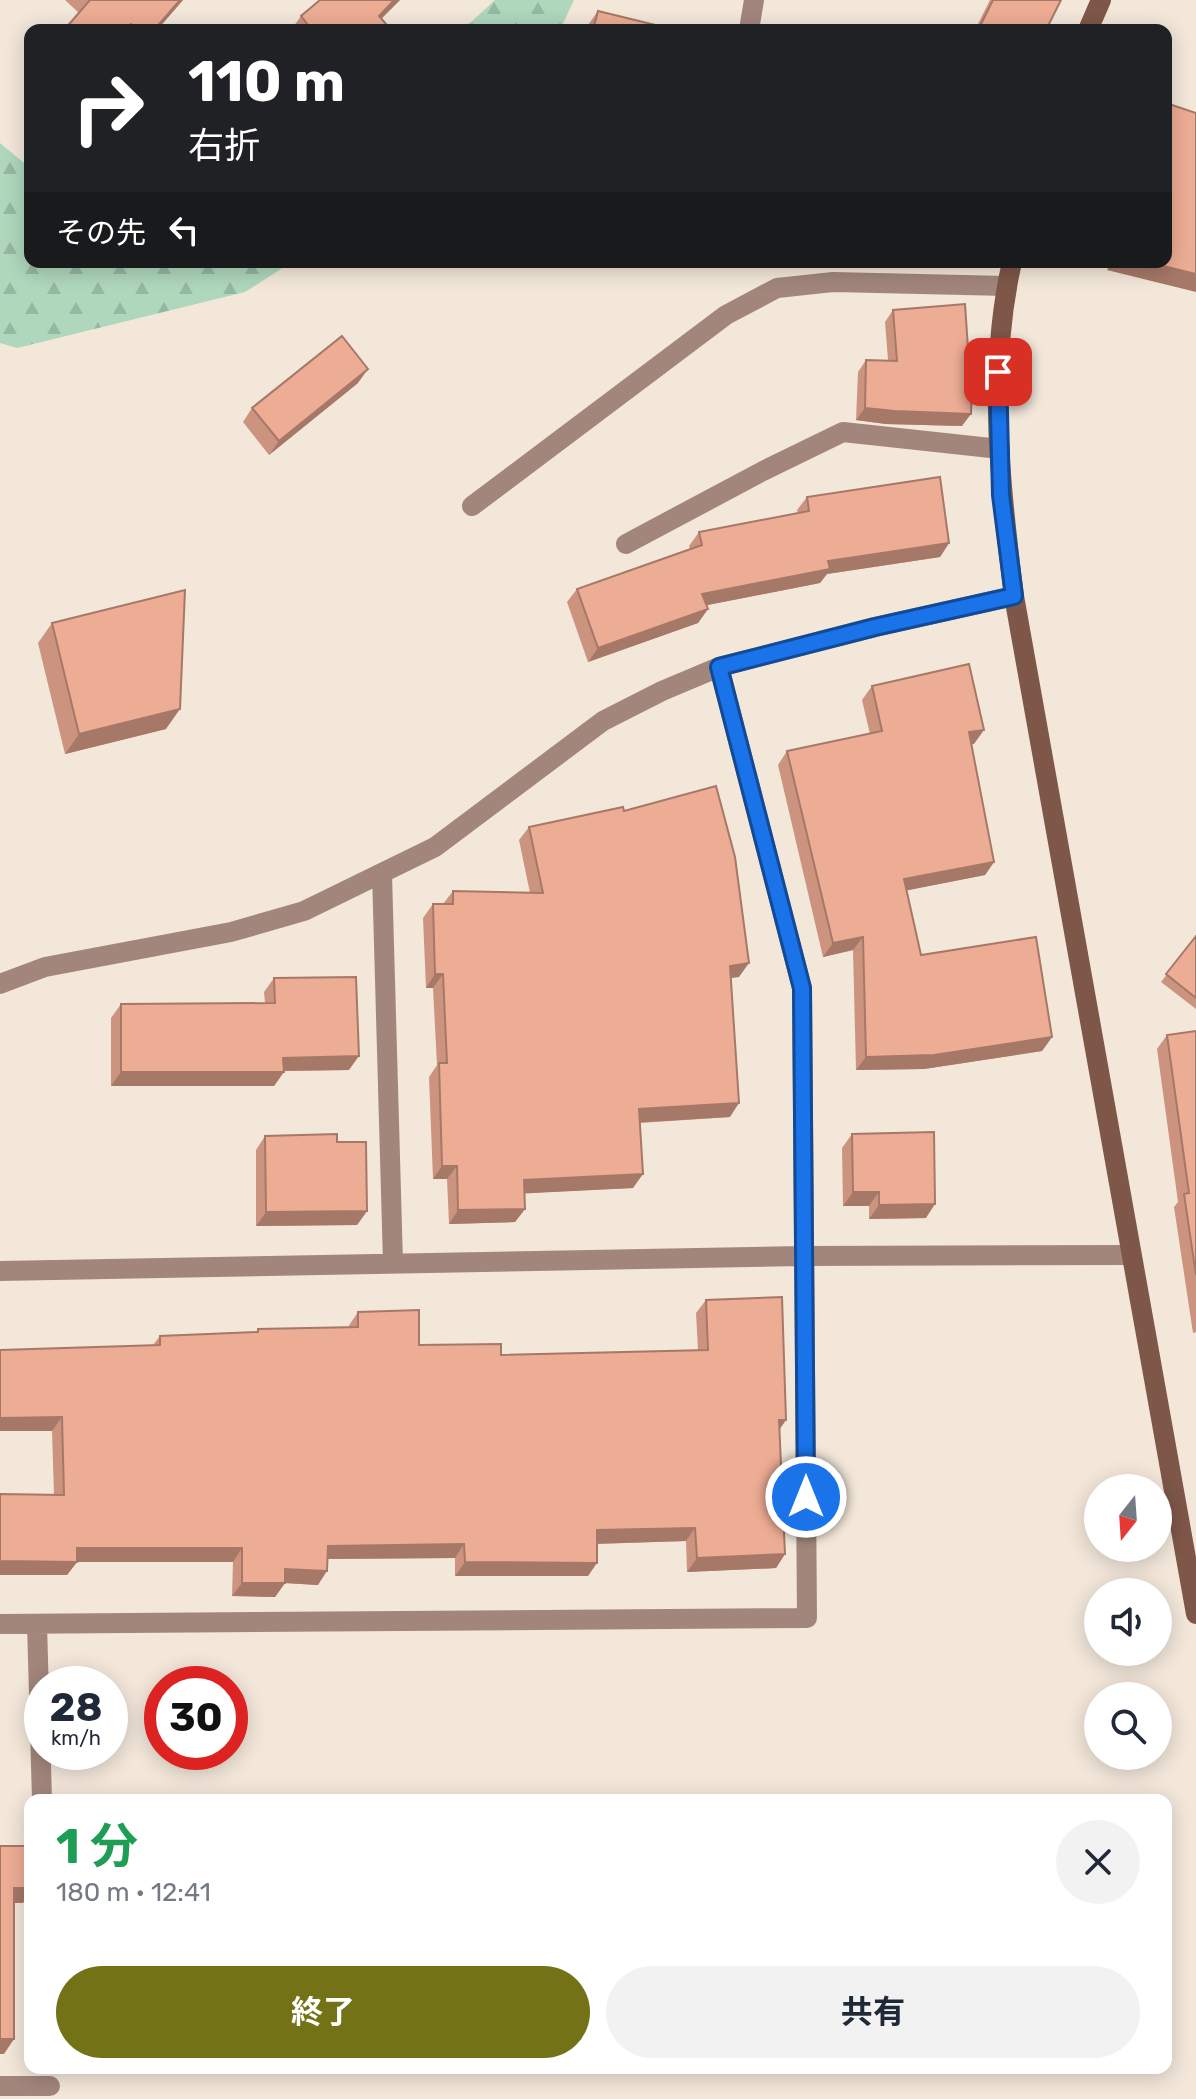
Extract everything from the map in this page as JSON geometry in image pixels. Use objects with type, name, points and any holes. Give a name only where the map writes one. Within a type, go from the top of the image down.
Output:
[{"type":"street","points":[[750,24],[754,0]]},
{"type":"street","points":[[1091,24],[1101,0]]},
{"type":"street","points":[[1011,268],[998,372],[1001,495],[1014,596],[1196,1614]]},
{"type":"street","points":[[472,506],[726,315],[777,288],[833,282],[1007,286]]},
{"type":"street","points":[[626,544],[843,432],[1000,449]]},
{"type":"street","points":[[0,984],[45,967],[231,932],[304,911],[435,847],[603,721],[662,691],[719,667],[1014,596]]},
{"type":"street","points":[[0,1624],[807,1618],[802,988],[719,667]]},
{"type":"street","points":[[382,874],[393,1263]]},
{"type":"street","points":[[0,1271],[804,1256],[1131,1255]]},
{"type":"street","points":[[37,1624],[42,1794]]},
{"type":"street","points":[[0,2086],[51,2084]]},
{"type":"green space","points":[[495,0],[574,0],[563,24],[467,24]]},
{"type":"green space","points":[[0,143],[24,163],[24,268],[283,268],[245,292],[17,348],[0,343]]},
{"type":"building","points":[[90,0],[180,0],[159,24],[69,24]]},
{"type":"building","points":[[320,0],[394,0],[379,16],[386,24],[307,24],[301,16]]},
{"type":"building","points":[[993,0],[1061,0],[1049,24],[981,24]]},
{"type":"building","points":[[598,11],[651,24],[595,24]]},
{"type":"building","points":[[1172,105],[1196,113],[1196,274],[1172,268]]},
{"type":"building","points":[[965,304],[969,363],[973,364],[971,414],[865,408],[866,360],[897,361],[893,310]]},
{"type":"building","points":[[342,336],[368,369],[279,441],[252,408]]},
{"type":"building","points":[[940,477],[949,543],[828,561],[830,569],[702,594],[708,609],[598,648],[577,589],[702,545],[699,532],[809,511],[807,497]]},
{"type":"building","points":[[185,590],[180,709],[79,734],[52,623]]},
{"type":"building","points":[[969,664],[984,730],[969,732],[994,862],[904,879],[921,955],[1036,937],[1052,1037],[934,1055],[866,1057],[863,937],[833,943],[787,751],[882,731],[872,686]]},
{"type":"building","points":[[716,786],[735,857],[749,963],[730,966],[739,1103],[639,1109],[643,1174],[524,1180],[525,1209],[458,1210],[457,1166],[442,1166],[439,1063],[447,1063],[443,974],[435,974],[433,904],[453,904],[453,891],[543,893],[529,827],[623,807],[624,811]]},
{"type":"building","points":[[1196,936],[1196,998],[1166,974]]},
{"type":"building","points":[[356,977],[359,1056],[283,1058],[284,1072],[121,1072],[121,1004],[275,1003],[274,978]]},
{"type":"building","points":[[1196,1031],[1196,1275],[1184,1194],[1189,1193],[1167,1035]]},
{"type":"building","points":[[934,1132],[935,1204],[879,1205],[879,1192],[853,1192],[852,1134]]},
{"type":"building","points":[[337,1134],[337,1142],[366,1142],[367,1211],[266,1212],[265,1136]]},
{"type":"building","points":[[782,1297],[786,1420],[779,1420],[785,1554],[697,1558],[695,1528],[597,1530],[597,1563],[465,1562],[464,1544],[328,1546],[327,1571],[285,1569],[285,1583],[242,1583],[242,1548],[77,1548],[77,1562],[0,1561],[0,1494],[64,1495],[62,1417],[0,1418],[0,1350],[160,1345],[160,1336],[258,1332],[258,1329],[358,1327],[358,1312],[419,1310],[419,1345],[501,1344],[501,1355],[708,1350],[706,1300]]},
{"type":"building","points":[[0,1846],[24,1846],[24,1888],[14,1888],[14,2039],[0,2039]]},
{"type":"route","points":[[806,1497],[802,988],[719,667],[1014,596],[1001,495],[998,372]]}]
